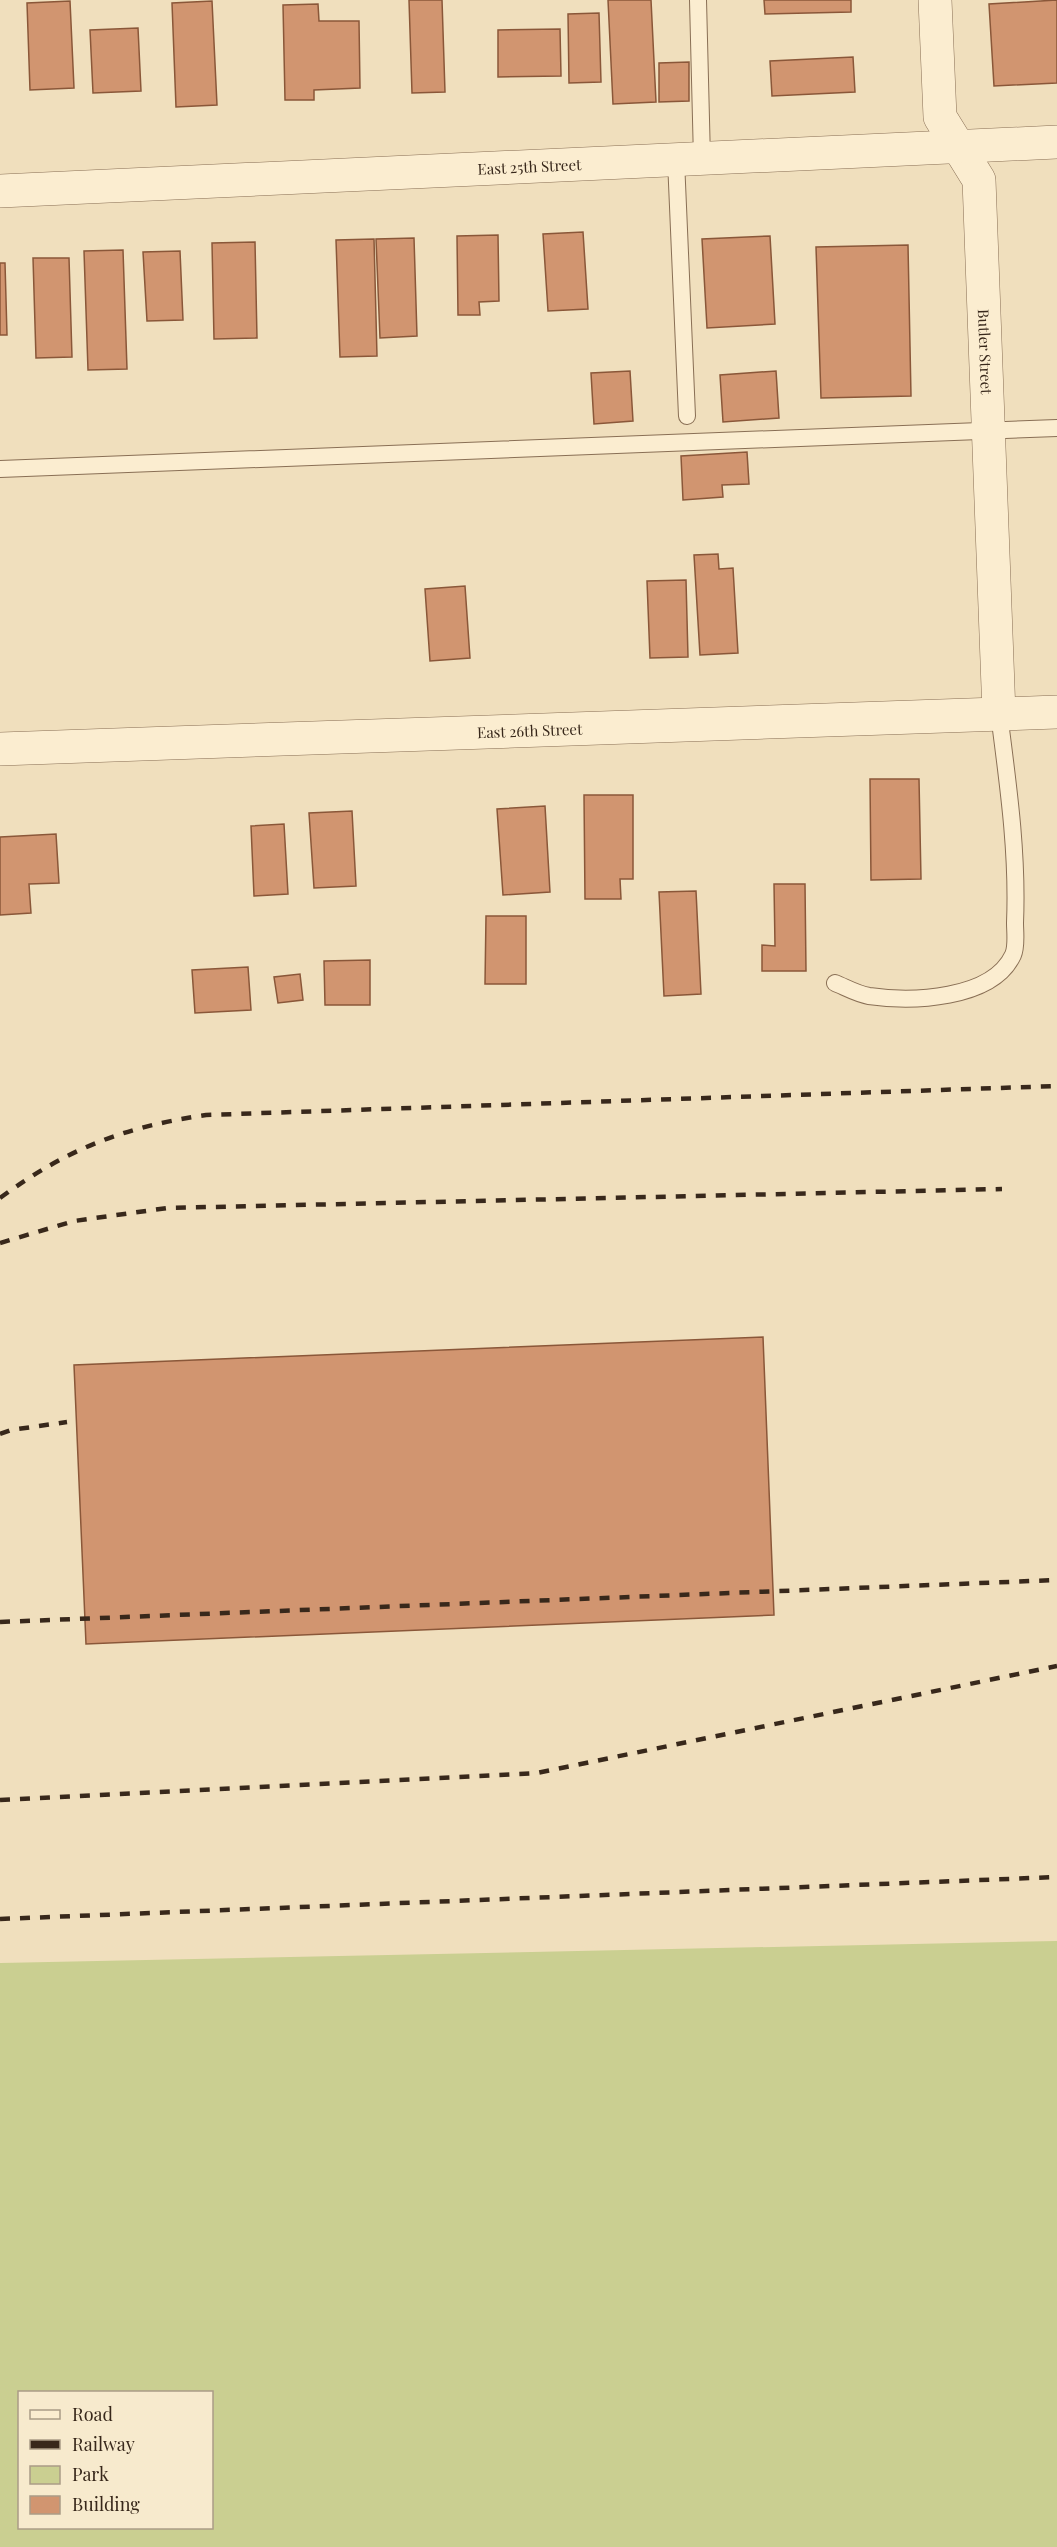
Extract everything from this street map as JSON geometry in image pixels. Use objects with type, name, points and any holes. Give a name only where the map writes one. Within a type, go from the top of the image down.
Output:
[{"type":"street","name":"Butler Street","points":[[935,0],[940,117],[979,180],[999,714]]},
{"type":"street","name":"East 25th Street","points":[[0,191],[1057,142]]},
{"type":"street","name":"East 26th Street","points":[[0,749],[1057,712]]},
{"type":"lane","points":[[687,416],[689,159],[698,0]]},
{"type":"lane","points":[[0,469],[1057,428]]},
{"type":"lane","points":[[835,983],[867,996],[932,998],[971,989],[1002,972],[1014,953],[1016,895],[1011,812],[999,714]]},
{"type":"green space","points":[[1057,1941],[1057,2547],[0,2547],[0,1963]]},
{"type":"building","points":[[409,0],[442,0],[445,92],[412,93]]},
{"type":"building","points":[[608,0],[651,0],[656,102],[613,104]]},
{"type":"building","points":[[764,0],[851,0],[851,12],[765,14]]},
{"type":"building","points":[[1057,0],[1057,83],[994,86],[989,4]]},
{"type":"building","points":[[70,1],[74,88],[30,90],[27,3]]},
{"type":"building","points":[[212,1],[217,105],[176,107],[172,3]]},
{"type":"building","points":[[318,4],[319,21],[359,21],[360,88],[314,90],[314,100],[285,100],[283,5]]},
{"type":"building","points":[[599,13],[601,82],[569,83],[568,14]]},
{"type":"building","points":[[138,28],[141,91],[93,93],[90,30]]},
{"type":"building","points":[[560,29],[561,76],[498,77],[498,30]]},
{"type":"building","points":[[853,57],[855,92],[772,96],[770,61]]},
{"type":"building","points":[[689,62],[689,101],[659,102],[659,63]]},
{"type":"building","points":[[583,232],[588,309],[548,311],[543,234]]},
{"type":"building","points":[[498,235],[499,301],[479,302],[480,315],[458,315],[457,236]]},
{"type":"building","points":[[770,236],[775,324],[707,328],[702,239]]},
{"type":"building","points":[[414,238],[417,336],[380,338],[376,239]]},
{"type":"building","points":[[374,239],[377,356],[340,357],[336,240]]},
{"type":"building","points":[[255,242],[257,338],[214,339],[212,243]]},
{"type":"building","points":[[908,245],[911,396],[821,398],[816,247]]},
{"type":"building","points":[[123,250],[127,369],[88,370],[84,251]]},
{"type":"building","points":[[180,251],[183,320],[147,321],[143,252]]},
{"type":"building","points":[[33,258],[69,258],[72,357],[36,358]]},
{"type":"building","points":[[0,263],[5,263],[7,335],[0,335]]},
{"type":"building","points":[[630,371],[633,421],[594,424],[591,373]]},
{"type":"building","points":[[776,371],[779,418],[723,422],[720,375]]},
{"type":"building","points":[[747,452],[749,484],[722,485],[723,497],[683,500],[681,456]]},
{"type":"building","points":[[718,554],[719,569],[733,568],[738,653],[700,655],[694,555]]},
{"type":"building","points":[[686,580],[688,657],[650,658],[647,581]]},
{"type":"building","points":[[465,586],[470,658],[430,661],[425,589]]},
{"type":"building","points":[[870,779],[919,779],[921,879],[871,880]]},
{"type":"building","points":[[584,795],[633,795],[633,879],[620,879],[621,899],[585,899]]},
{"type":"building","points":[[545,806],[550,892],[503,895],[497,809]]},
{"type":"building","points":[[352,811],[356,886],[314,888],[309,813]]},
{"type":"building","points":[[284,824],[288,894],[254,896],[251,826]]},
{"type":"building","points":[[56,834],[59,883],[29,884],[31,913],[0,915],[0,837]]},
{"type":"building","points":[[774,884],[805,884],[806,971],[762,971],[762,945],[775,946]]},
{"type":"building","points":[[696,891],[701,994],[664,996],[659,892]]},
{"type":"building","points":[[486,916],[526,916],[526,984],[485,984]]},
{"type":"building","points":[[370,960],[370,1005],[325,1005],[324,961]]},
{"type":"building","points":[[248,967],[251,1010],[195,1013],[192,970]]},
{"type":"building","points":[[300,974],[303,1000],[278,1003],[274,977]]},
{"type":"building","points":[[763,1337],[774,1615],[86,1644],[74,1365]]},
{"type":"railway","points":[[0,1198],[49,1166],[97,1143],[148,1126],[206,1115],[1057,1086]]},
{"type":"railway","points":[[0,1243],[74,1221],[167,1208],[1002,1189]]},
{"type":"railway","points":[[0,1434],[11,1430],[67,1422]]},
{"type":"railway","points":[[0,1622],[1057,1580]]},
{"type":"railway","points":[[0,1800],[537,1773],[1057,1666]]},
{"type":"railway","points":[[0,1919],[1057,1877]]}]
